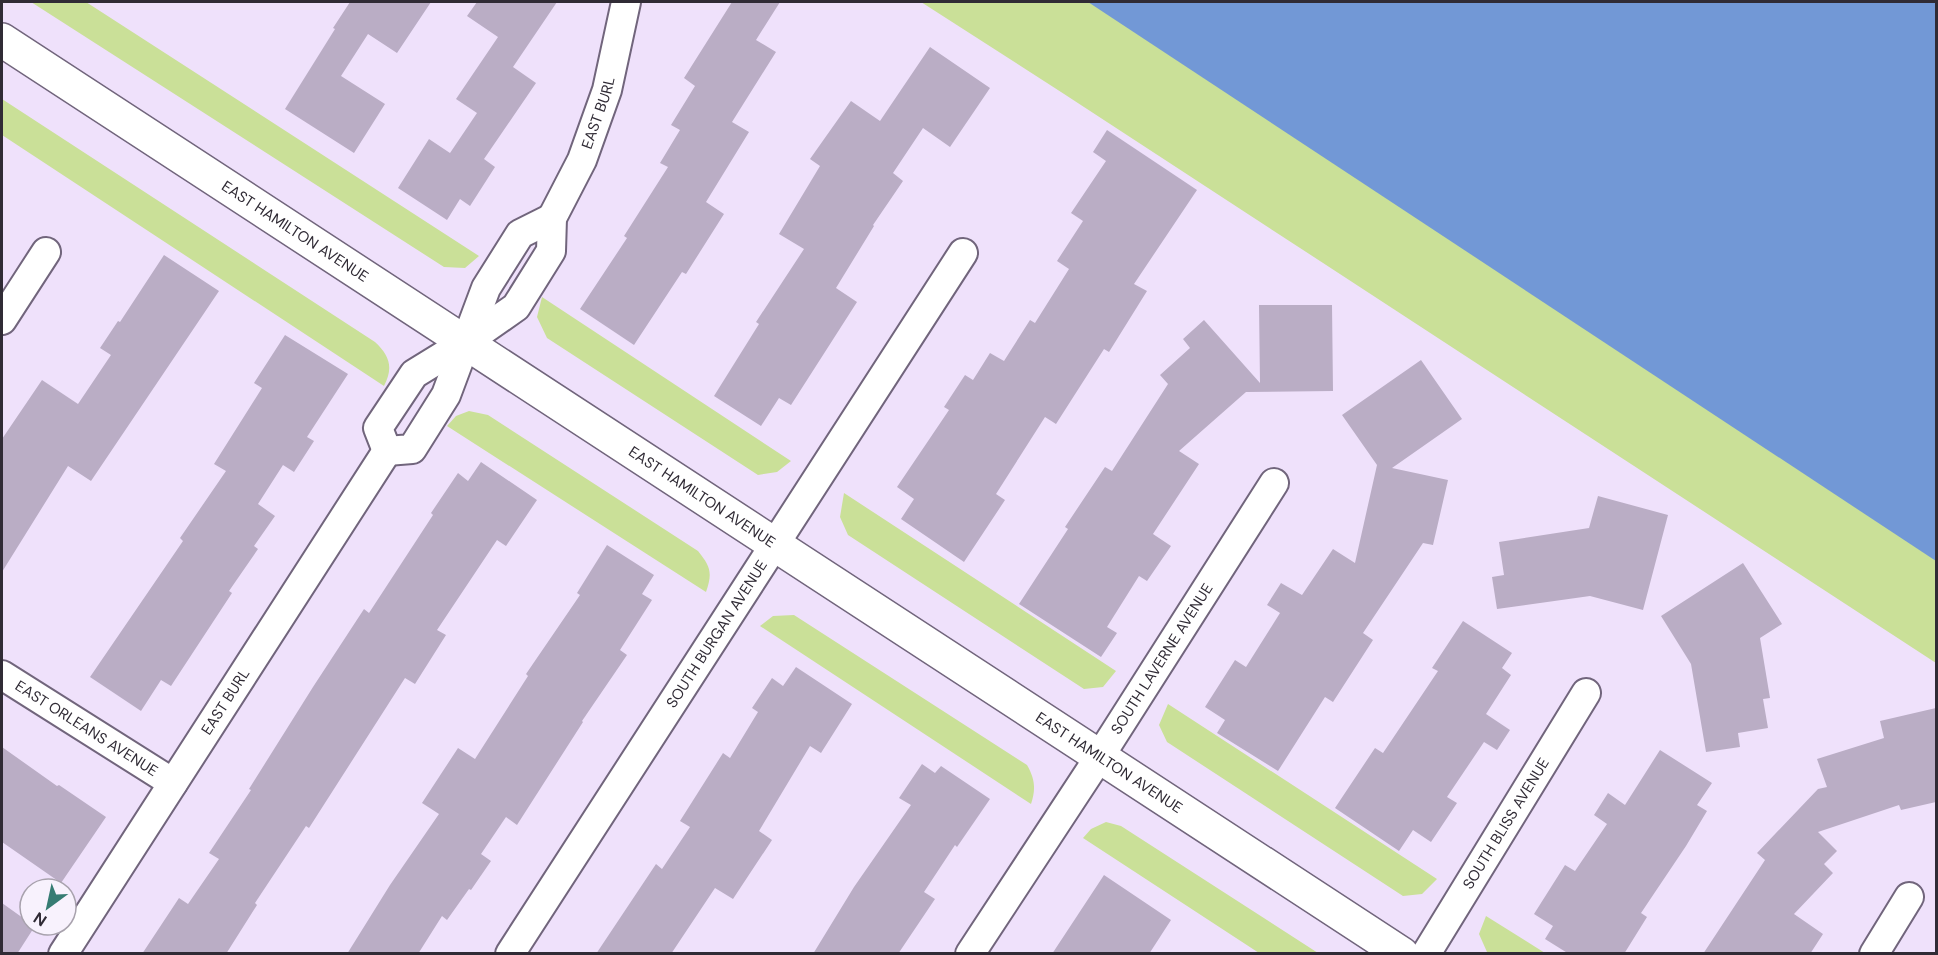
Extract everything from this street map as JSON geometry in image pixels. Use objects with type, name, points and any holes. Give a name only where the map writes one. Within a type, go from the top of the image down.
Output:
[{"type":"street","name":"EAST BURL","points":[[63,954],[387,451],[378,428],[414,375],[516,307],[551,251],[552,218],[582,160],[607,90],[626,2]]},
{"type":"street","name":"EAST HAMILTON AVENUE","points":[[2,40],[1402,954]]},
{"type":"street","points":[[2,320],[46,252]]},
{"type":"street","name":"SOUTH BURGAN AVENUE","points":[[510,954],[963,253]]},
{"type":"street","points":[[387,451],[412,449],[446,395],[466,342]]},
{"type":"street","name":"SOUTH LAVERNE AVENUE","points":[[970,954],[1100,756],[1274,483]]},
{"type":"street","name":"EAST ORLEANS AVENUE","points":[[2,675],[173,783]]},
{"type":"street","name":"SOUTH BLISS AVENUE","points":[[1426,954],[1586,693]]},
{"type":"street","points":[[1874,954],[1909,897]]},
{"type":"green space","points":[[31,2],[86,2],[479,256],[465,268],[444,267]]},
{"type":"green space","points":[[921,2],[1936,2],[1936,663],[1061,92]]},
{"type":"green space","points":[[2,99],[375,342],[387,357],[389,373],[384,386],[2,135]]},
{"type":"green space","points":[[542,297],[791,461],[777,472],[758,475],[547,338],[537,317]]},
{"type":"green space","points":[[469,411],[488,415],[698,551],[710,574],[706,592],[447,426],[456,416]]},
{"type":"green space","points":[[844,493],[1116,671],[1103,687],[1084,689],[848,535],[840,517]]},
{"type":"green space","points":[[794,615],[1027,765],[1034,784],[1031,804],[760,626],[773,616]]},
{"type":"green space","points":[[1168,704],[1437,879],[1422,894],[1403,896],[1167,742],[1159,725]]},
{"type":"green space","points":[[1106,822],[1121,826],[1318,953],[1259,953],[1083,838],[1091,829]]},
{"type":"green space","points":[[1486,916],[1545,953],[1487,952],[1479,934]]},
{"type":"water","points":[[1088,2],[1936,2],[1936,561]]},
{"type":"building","points":[[350,2],[431,2],[397,53],[368,34],[341,76],[385,104],[354,153],[285,109]]},
{"type":"building","points":[[477,2],[557,2],[513,67],[536,83],[484,159],[495,167],[470,206],[460,199],[447,220],[398,188],[429,139],[450,153],[477,113],[456,99],[498,37],[467,16]]},
{"type":"building","points":[[732,2],[780,2],[756,40],[776,52],[732,122],[749,132],[706,202],[724,214],[686,274],[682,272],[634,345],[580,309],[627,238],[624,236],[668,167],[660,163],[680,130],[671,125],[695,86],[684,78]]},
{"type":"building","points":[[930,47],[990,88],[950,147],[923,128],[893,173],[903,181],[873,225],[836,288],[857,302],[791,405],[779,398],[761,426],[714,396],[759,324],[756,322],[804,249],[779,234],[820,166],[810,159],[851,101],[880,121]]},
{"type":"building","points":[[1107,130],[1197,190],[1134,284],[1147,291],[1109,352],[1104,349],[1056,424],[1045,417],[996,494],[1005,500],[964,562],[901,519],[914,499],[897,487],[949,410],[944,407],[965,375],[973,380],[990,353],[1004,361],[1030,320],[1035,323],[1069,269],[1057,261],[1083,221],[1071,213],[1106,161],[1093,152]]},
{"type":"building","points":[[164,255],[219,291],[91,481],[68,466],[2,572],[2,439],[42,380],[78,404],[111,355],[100,348]]},
{"type":"building","points":[[1259,305],[1332,305],[1333,391],[1246,392],[1179,451],[1199,464],[1153,534],[1171,546],[1147,581],[1139,576],[1107,627],[1117,633],[1101,657],[1019,604],[1068,529],[1065,527],[1105,467],[1112,471],[1168,384],[1160,375],[1190,348],[1183,339],[1204,320],[1260,383]]},
{"type":"building","points":[[285,335],[348,374],[307,437],[314,441],[294,472],[283,465],[258,504],[275,516],[254,546],[258,549],[229,591],[232,593],[171,686],[161,680],[141,711],[90,677],[183,541],[180,538],[226,471],[214,464],[262,388],[254,383]]},
{"type":"building","points":[[1421,360],[1462,419],[1392,468],[1448,480],[1433,545],[1423,543],[1363,633],[1373,640],[1333,702],[1325,697],[1278,771],[1217,733],[1225,720],[1205,707],[1235,660],[1246,667],[1280,613],[1267,605],[1281,583],[1302,595],[1333,549],[1355,563],[1377,465],[1342,415]]},
{"type":"building","points":[[481,462],[537,500],[506,546],[497,540],[437,630],[446,635],[415,684],[405,678],[309,828],[306,826],[255,903],[257,905],[226,954],[142,954],[179,898],[188,904],[219,859],[209,853],[364,609],[369,613],[458,473],[468,481]]},
{"type":"building","points":[[1598,496],[1668,515],[1643,610],[1590,596],[1497,609],[1492,577],[1504,575],[1499,542],[1589,528]]},
{"type":"building","points":[[607,545],[654,575],[642,594],[652,600],[620,650],[627,655],[582,721],[517,825],[506,817],[481,854],[491,861],[447,920],[442,916],[418,954],[347,954],[390,885],[439,814],[422,803],[458,748],[475,759],[528,676],[526,674],[580,595],[577,593]]},
{"type":"building","points":[[1743,563],[1782,624],[1760,638],[1770,698],[1763,699],[1768,728],[1738,733],[1740,747],[1706,752],[1691,664],[1661,616]]},
{"type":"building","points":[[1463,621],[1512,653],[1502,668],[1511,675],[1486,714],[1510,730],[1497,750],[1484,742],[1447,797],[1457,803],[1431,842],[1413,830],[1399,851],[1335,808],[1375,748],[1383,753],[1438,671],[1432,668]]},
{"type":"building","points":[[796,667],[852,704],[821,753],[810,746],[759,831],[772,840],[733,899],[715,888],[671,954],[596,954],[656,864],[662,869],[690,827],[680,821],[723,753],[730,758],[758,712],[752,708],[772,678],[783,686]]},
{"type":"building","points":[[1936,708],[1936,802],[1901,810],[1899,805],[1818,832],[1837,851],[1824,864],[1833,873],[1794,914],[1823,934],[1810,954],[1703,954],[1765,860],[1757,853],[1818,789],[1827,787],[1817,759],[1884,738],[1880,721]]},
{"type":"building","points":[[2,747],[106,817],[65,877],[52,877],[2,842]]},
{"type":"building","points":[[1660,750],[1712,783],[1697,805],[1707,811],[1641,913],[1647,917],[1624,954],[1569,954],[1545,939],[1553,926],[1534,914],[1565,865],[1575,871],[1607,824],[1594,815],[1608,793],[1625,805]]},
{"type":"building","points":[[922,764],[935,773],[941,766],[990,799],[957,847],[955,845],[924,892],[935,899],[898,954],[813,954],[854,887],[911,805],[899,798]]},
{"type":"building","points":[[1104,875],[1171,920],[1149,954],[1052,954]]},
{"type":"building","points":[[2,903],[18,914],[18,937],[28,937],[17,954],[2,954]]}]
